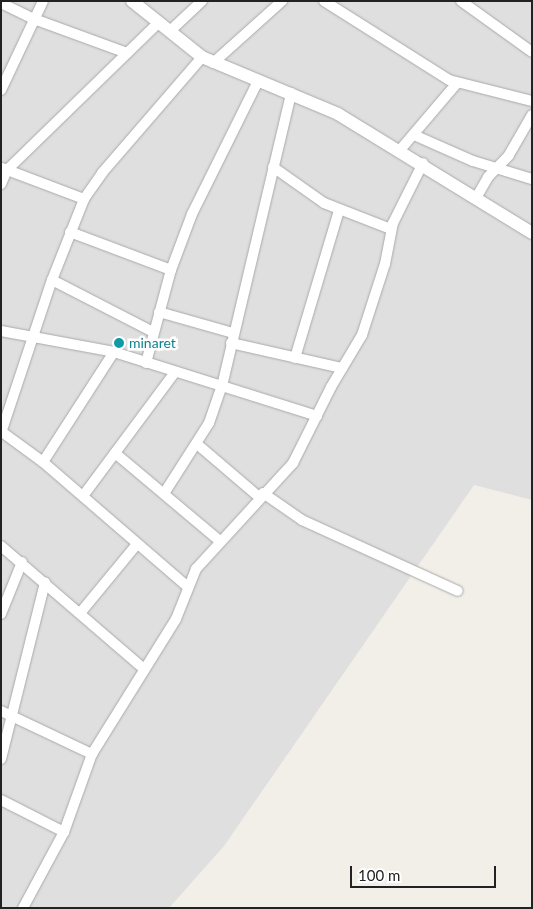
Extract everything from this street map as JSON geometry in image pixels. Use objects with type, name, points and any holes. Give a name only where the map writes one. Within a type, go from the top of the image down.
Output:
[{"type":"street","points":[[1,90],[43,1]]},
{"type":"street","points":[[132,1],[208,60],[338,114],[423,163],[532,233]]},
{"type":"street","points":[[170,30],[202,1]]},
{"type":"street","points":[[188,587],[43,462],[1,433],[52,280],[84,200],[102,173],[208,60],[282,1]]},
{"type":"street","points":[[324,1],[457,83],[532,101]]},
{"type":"street","points":[[461,1],[532,52]]},
{"type":"street","points":[[1,3],[34,19],[127,53]]},
{"type":"street","points":[[1,184],[4,168],[159,22]]},
{"type":"street","points":[[146,363],[171,270],[202,191],[258,80]]},
{"type":"street","points":[[400,150],[457,83]]},
{"type":"street","points":[[165,492],[209,423],[222,386],[291,93]]},
{"type":"street","points":[[476,198],[488,177],[498,169],[532,116]]},
{"type":"street","points":[[414,135],[498,169],[532,179]]},
{"type":"street","points":[[24,908],[64,832],[92,754],[182,609],[188,587],[196,569],[261,495],[293,463],[342,368],[362,335],[371,313],[387,256],[391,228],[423,163]]},
{"type":"street","points":[[273,167],[314,198],[339,210],[391,228]]},
{"type":"street","points":[[4,168],[84,200]]},
{"type":"street","points":[[295,358],[339,210]]},
{"type":"street","points":[[70,232],[171,270]]},
{"type":"street","points":[[52,280],[153,332]]},
{"type":"street","points":[[159,312],[233,333]]},
{"type":"street","points":[[1,331],[114,352],[317,416]]},
{"type":"street","points":[[231,344],[342,368]]},
{"type":"street","points":[[43,462],[114,352]]},
{"type":"street","points":[[83,496],[175,372]]},
{"type":"street","points":[[197,444],[261,495],[302,520],[458,591]]},
{"type":"street","points":[[115,453],[165,492],[220,541]]},
{"type":"street","points":[[81,612],[137,544]]},
{"type":"street","points":[[1,546],[81,612],[144,669]]},
{"type":"street","points":[[1,614],[22,562]]},
{"type":"street","points":[[1,759],[45,582]]},
{"type":"street","points":[[1,711],[92,754]]},
{"type":"street","points":[[1,800],[64,832]]},
{"type":"shaded area","points":[[1,1],[532,1],[532,500],[474,485],[224,846],[169,908],[1,908]]},
{"type":"place","name":"minaret","points":[[119,343]]}]
